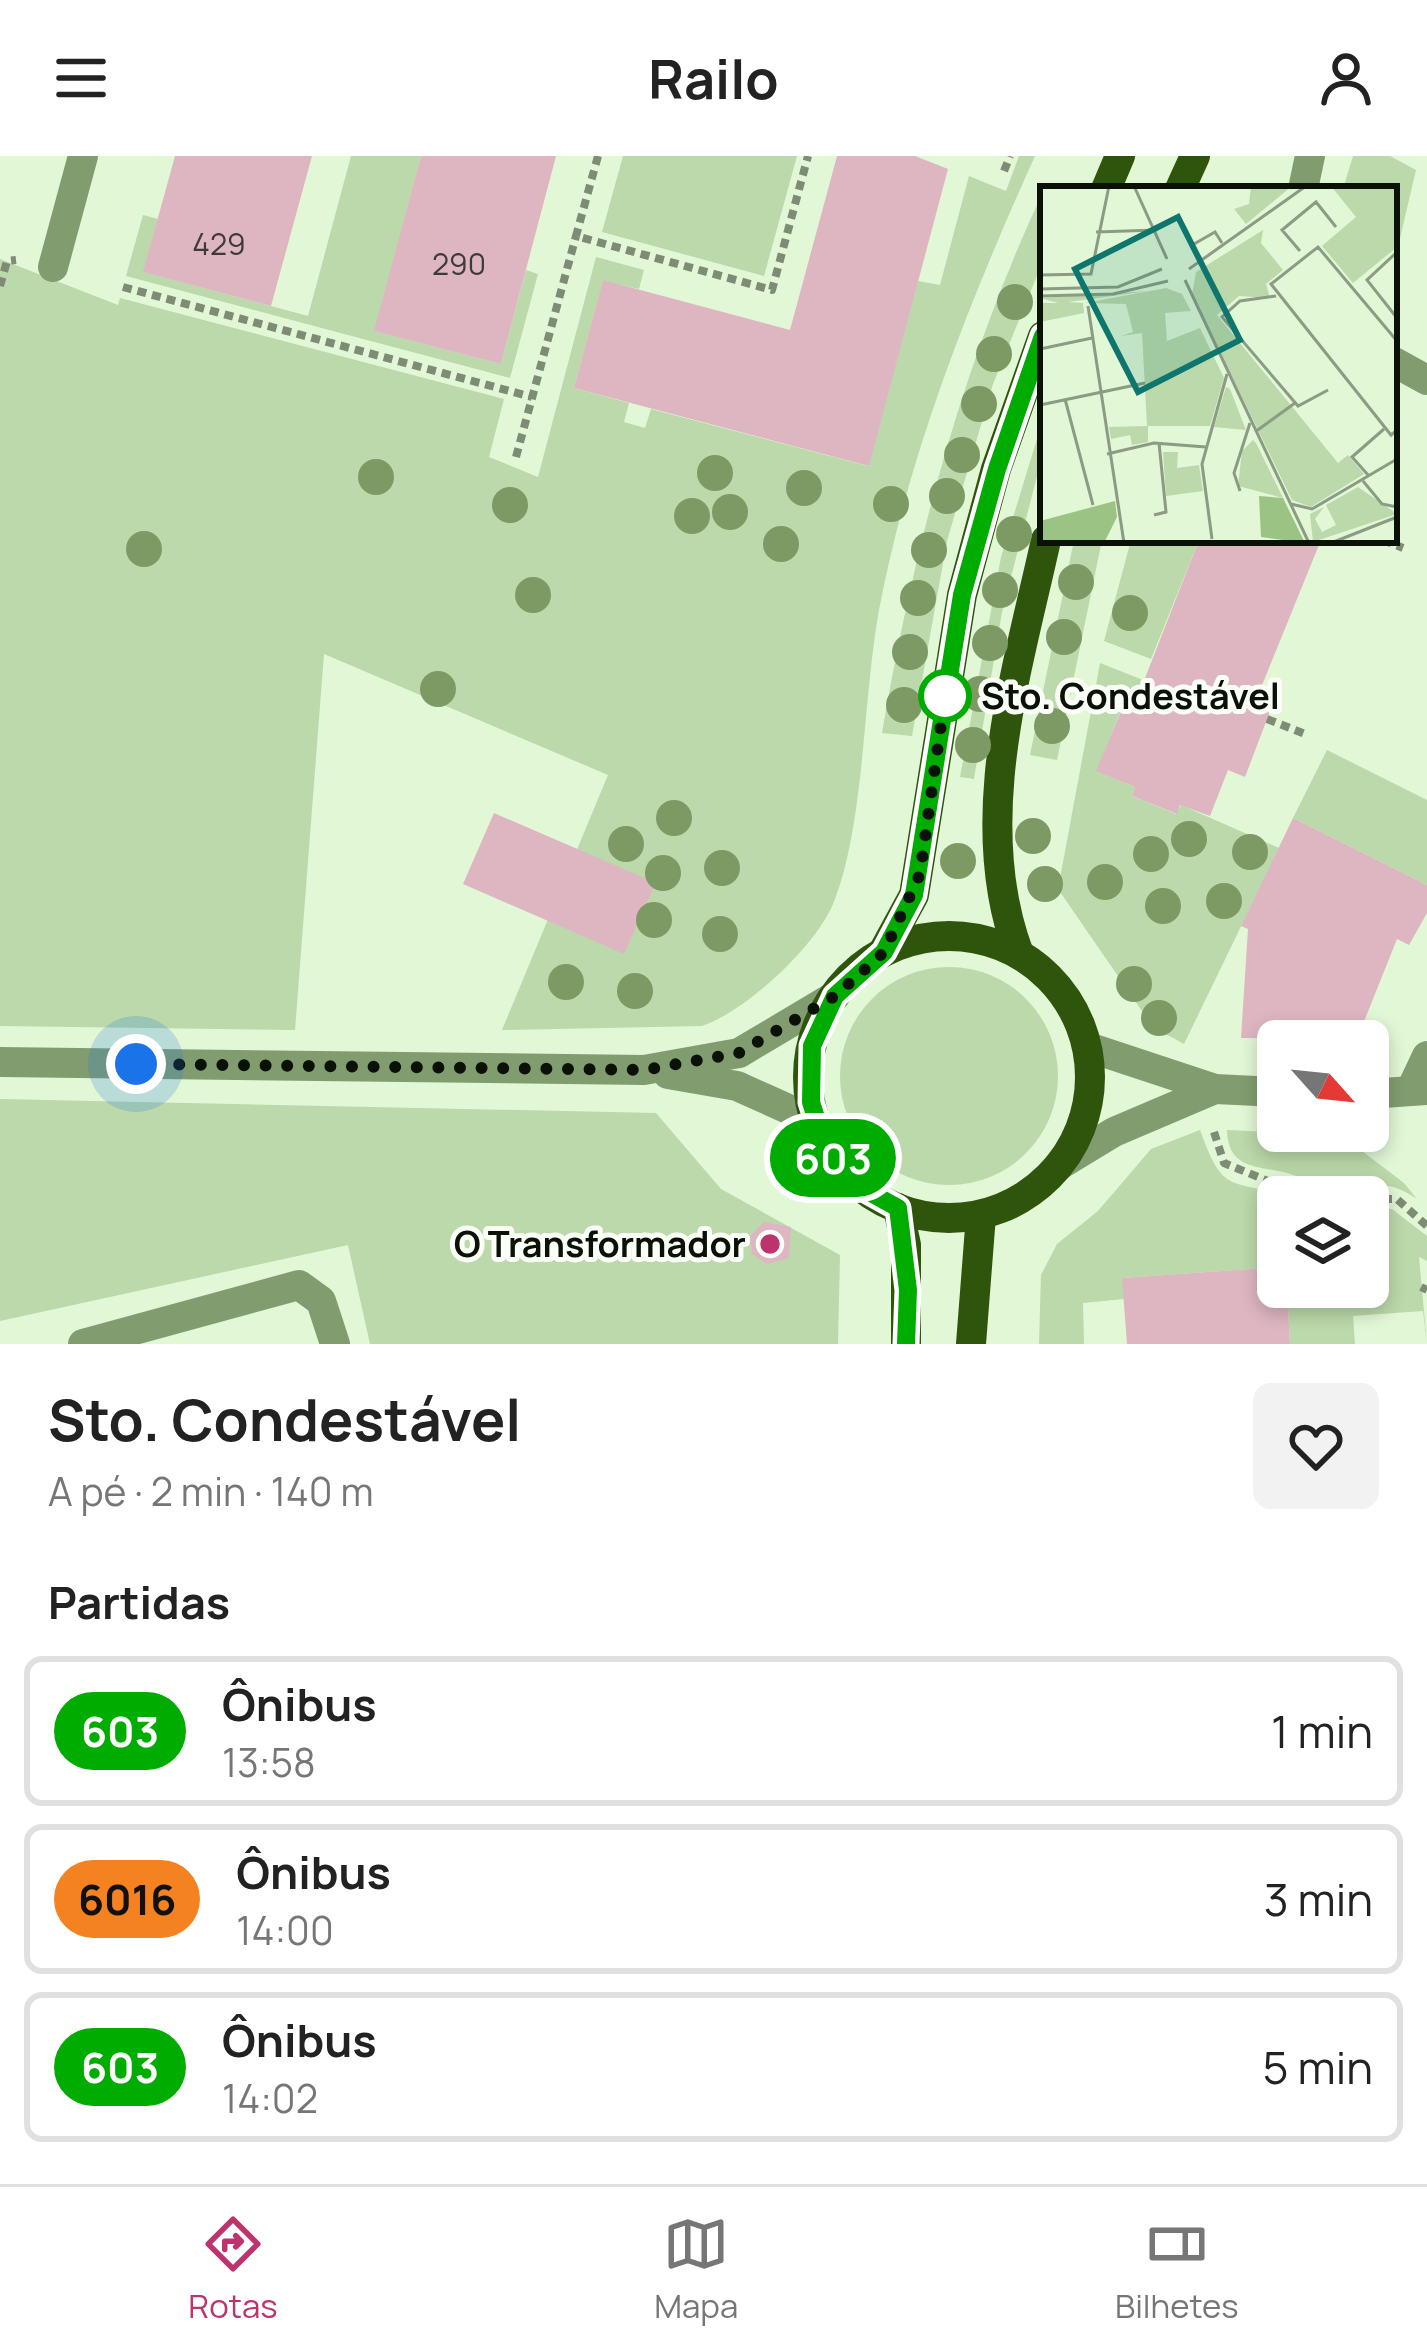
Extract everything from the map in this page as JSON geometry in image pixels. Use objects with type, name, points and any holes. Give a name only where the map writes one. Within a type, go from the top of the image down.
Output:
[{"type":"main road","points":[[1107,186],[1120,156]]},
{"type":"main road","points":[[1181,186],[1195,156]]},
{"type":"main road","points":[[884,952],[952,936],[1019,954],[1063,993],[1088,1047],[1087,1110],[1058,1166],[1010,1204],[981,1215],[925,1216],[898,1208],[847,1174],[815,1121],[809,1084],[812,1046],[835,996],[884,952],[914,895],[962,595],[997,469],[1040,345]]},
{"type":"main road","points":[[1019,954],[998,883],[999,797],[1019,660],[1045,543]]},
{"type":"main road","points":[[898,1208],[908,1290],[907,1344]]},
{"type":"main road","points":[[971,1344],[981,1215]]},
{"type":"street","points":[[53,267],[83,156]]},
{"type":"street","points":[[1304,186],[1310,156]]},
{"type":"street","points":[[1397,364],[1427,380]]},
{"type":"street","points":[[644,1070],[739,1053],[835,996]]},
{"type":"street","points":[[1088,1047],[1215,1089],[1257,1091]]},
{"type":"street","points":[[1389,1092],[1419,1090],[1427,1056]]},
{"type":"street","points":[[0,1062],[644,1070],[737,1086],[815,1121]]},
{"type":"street","points":[[1058,1166],[1114,1132],[1215,1089]]},
{"type":"street","points":[[82,1344],[299,1285],[321,1300],[334,1344]]},
{"type":"path","points":[[516,458],[598,156]]},
{"type":"path","points":[[577,236],[772,290],[808,156]]},
{"type":"path","points":[[1004,171],[1010,156]]},
{"type":"path","points":[[124,286],[532,398]]},
{"type":"path","points":[[1390,543],[1403,548]]},
{"type":"path","points":[[1267,719],[1305,734]]},
{"type":"path","points":[[1214,1130],[1224,1163],[1257,1177]]},
{"type":"path","points":[[1389,1199],[1397,1199],[1427,1226]]},
{"type":"green space","points":[[351,156],[421,156],[375,331],[501,364],[526,270],[538,274],[510,378],[126,276],[143,215],[158,219],[144,272],[308,316]]},
{"type":"green space","points":[[623,156],[797,156],[764,276],[602,232]]},
{"type":"green space","points":[[1019,156],[1035,156],[944,376],[893,547],[874,640],[844,873],[833,904],[811,939],[758,992],[702,1026],[502,1030],[608,775],[324,654],[295,1030],[0,1026],[0,259],[118,305],[120,298],[504,399],[489,457],[538,477],[596,257],[644,270],[639,289],[603,281],[574,388],[629,403],[624,422],[645,428],[651,409],[868,466],[918,281],[940,285],[969,176],[1006,191]]},
{"type":"green space","points":[[1353,156],[1390,156],[1416,170],[1397,251],[1397,186],[1344,186]]},
{"type":"green space","points":[[1040,199],[1040,268],[993,384],[947,541],[912,736],[882,733],[909,594],[944,457],[1014,257]]},
{"type":"green space","points":[[1040,429],[1040,465],[1002,612],[974,779],[960,777],[1001,557]]},
{"type":"green space","points":[[1073,543],[1101,543],[1057,760],[1030,755]]},
{"type":"green space","points":[[1130,543],[1198,543],[1151,659],[1104,641]]},
{"type":"green space","points":[[1100,663],[1143,680],[1136,695],[1128,692],[1097,771],[1135,787],[1132,796],[1176,814],[1181,805],[1279,848],[1184,1044],[1153,1027],[1058,889]]},
{"type":"green space","points":[[1327,750],[1427,800],[1427,885],[1293,818]]},
{"type":"green space","points":[[949,967],[991,975],[1026,999],[1050,1034],[1058,1076],[1050,1118],[1026,1153],[991,1177],[949,1185],[907,1177],[872,1153],[848,1118],[840,1076],[848,1034],[872,999],[907,975]]},
{"type":"green space","points":[[0,1099],[656,1113],[721,1189],[840,1255],[838,1344],[370,1344],[348,1245],[0,1321]]},
{"type":"green space","points":[[1200,1130],[1223,1175],[1257,1190],[1257,1268],[1123,1278],[1124,1299],[1083,1303],[1084,1344],[1039,1344],[1041,1275],[1057,1244],[1098,1211],[1151,1149]]},
{"type":"green space","points":[[1227,1130],[1257,1131],[1257,1152],[1363,1152],[1417,1199],[1389,1187],[1389,1176],[1296,1176],[1242,1161],[1229,1144]]},
{"type":"green space","points":[[1389,1209],[1427,1236],[1427,1261],[1419,1257],[1427,1344],[1423,1311],[1353,1316],[1355,1344],[1290,1344],[1288,1308],[1389,1308]]},
{"type":"building","points":[[175,156],[312,156],[271,306],[143,272]]},
{"type":"building","points":[[421,156],[556,156],[501,364],[374,331]]},
{"type":"building","points":[[837,156],[915,156],[948,169],[869,466],[574,388],[603,280],[790,330]]},
{"type":"building","points":[[1198,543],[1320,543],[1256,700],[1272,706],[1245,777],[1228,770],[1210,816],[1180,805],[1177,814],[1132,796],[1135,787],[1096,771],[1129,692],[1138,696]]},
{"type":"building","points":[[494,813],[656,883],[624,954],[463,884]]},
{"type":"building","points":[[1293,818],[1427,885],[1427,913],[1409,945],[1397,939],[1365,1020],[1257,1020],[1257,1038],[1241,1038],[1248,929],[1241,926]]},
{"type":"building","name":"O Transformador","points":[[764,1222],[791,1227],[789,1258],[767,1264],[752,1254],[750,1236]]},
{"type":"building","points":[[1257,1268],[1257,1308],[1288,1308],[1290,1344],[1127,1344],[1122,1278]]},
{"type":"bus line","name":"603","points":[[906,1344],[908,1290],[898,1208],[862,1188],[823,1140],[811,1102],[812,1046],[835,996],[856,971],[884,952],[914,895],[962,595],[997,469],[1040,344]]},
{"type":"place","name":"Sto. Condestável","points":[[945,696]]},
{"type":"place","name":"O Transformador","points":[[770,1244]]},
{"type":"route","points":[[136,1064],[644,1070],[739,1053],[835,996],[856,971],[884,952],[920,874],[945,696]]}]
